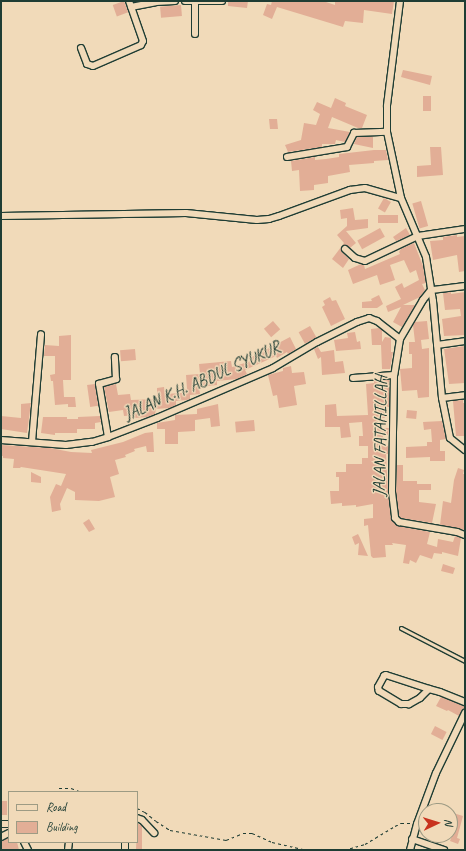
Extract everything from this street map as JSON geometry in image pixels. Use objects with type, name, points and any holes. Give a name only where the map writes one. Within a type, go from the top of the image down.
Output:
[{"type":"street","points":[[81,48],[87,64],[93,66],[142,45],[143,41],[130,4],[175,1]]},
{"type":"street","points":[[185,1],[222,1]]},
{"type":"street","points":[[195,1],[195,34]]},
{"type":"street","points":[[400,1],[387,106],[387,132],[401,198],[426,257],[431,290],[442,398],[450,438],[465,450]]},
{"type":"street","points":[[287,157],[343,148],[350,144],[354,133],[387,132]]},
{"type":"street","points":[[1,216],[186,214],[257,220],[274,217],[350,190],[365,188],[401,198]]},
{"type":"street","points":[[344,249],[355,258],[364,261],[418,236],[465,229]]},
{"type":"street","points":[[431,290],[465,286]]},
{"type":"street","name":"JALAN FATAHILLAH","points":[[431,290],[424,298],[400,339],[394,375],[392,492],[395,518],[399,522],[457,532],[465,535]]},
{"type":"street","name":"JALAN K.H. ABDUL SYUKUR","points":[[1,440],[73,444],[92,442],[108,437],[157,418],[273,368],[317,342],[369,318],[377,320],[400,339]]},
{"type":"street","points":[[32,442],[41,334]]},
{"type":"street","points":[[437,344],[465,341]]},
{"type":"street","points":[[108,437],[99,384],[116,380],[115,357]]},
{"type":"street","points":[[354,378],[394,375]]},
{"type":"street","points":[[442,398],[465,395]]},
{"type":"street","points":[[456,444],[465,443]]},
{"type":"street","points":[[429,689],[420,698],[410,704],[401,704],[379,691],[378,687],[386,675],[429,689],[465,702]]},
{"type":"street","points":[[411,850],[412,839],[436,773],[465,713]]},
{"type":"street","points":[[138,818],[142,820],[154,833]]},
{"type":"street","points":[[412,839],[444,850]]},
{"type":"lane","points":[[401,628],[465,661]]},
{"type":"path","points":[[59,788],[70,788],[79,791]]},
{"type":"path","points":[[138,808],[170,830],[226,840],[243,833],[252,833],[272,842],[307,850]]},
{"type":"path","points":[[344,850],[365,844],[401,823],[417,824]]},
{"type":"building","points":[[124,1],[128,12],[117,16],[113,5]]},
{"type":"building","points":[[228,1],[248,1],[247,8],[228,6]]},
{"type":"building","points":[[272,1],[323,1],[335,5],[335,1],[394,1],[392,14],[364,10],[363,23],[345,21],[343,27],[277,7],[272,19],[263,15],[267,4],[271,5]]},
{"type":"building","points":[[181,5],[182,16],[161,18],[160,7]]},
{"type":"building","points":[[403,70],[432,76],[430,85],[401,77]]},
{"type":"building","points":[[423,96],[431,96],[431,111],[423,111]]},
{"type":"building","points":[[335,98],[346,103],[345,106],[367,115],[362,128],[358,128],[332,117],[328,128],[350,132],[345,142],[336,140],[335,144],[322,144],[322,147],[288,152],[285,145],[301,140],[304,123],[316,125],[320,114],[313,110],[317,102],[331,108]]},
{"type":"building","points":[[269,119],[277,119],[278,129],[270,129]]},
{"type":"building","points":[[357,137],[373,137],[373,148],[354,144]]},
{"type":"building","points":[[430,147],[441,147],[443,175],[417,177],[417,166],[431,165]]},
{"type":"building","points":[[386,150],[388,160],[349,165],[350,172],[328,176],[328,183],[314,185],[314,190],[300,191],[299,170],[292,171],[291,161],[315,157],[315,160],[326,159],[339,157],[339,154]]},
{"type":"building","points":[[384,198],[391,202],[385,212],[378,208]]},
{"type":"building","points":[[421,201],[428,226],[420,228],[412,203]]},
{"type":"building","points":[[353,208],[355,220],[368,219],[368,228],[346,231],[356,243],[350,248],[346,245],[342,246],[344,243],[337,235],[347,226],[347,218],[341,219],[340,210]]},
{"type":"building","points":[[378,215],[398,215],[398,223],[378,223]]},
{"type":"building","points":[[380,228],[385,237],[362,249],[357,241]]},
{"type":"building","points":[[406,228],[410,235],[396,241],[393,237]]},
{"type":"building","points":[[457,235],[457,237],[465,236],[465,271],[459,272],[457,255],[433,260],[430,241],[443,240],[443,237]]},
{"type":"building","points":[[414,243],[423,266],[426,283],[422,284],[425,290],[420,297],[403,305],[415,305],[402,327],[393,322],[401,307],[388,312],[386,306],[401,299],[395,287],[402,283],[404,288],[419,280],[416,270],[410,273],[404,260],[390,265],[395,280],[380,285],[377,275],[353,284],[348,270],[361,264],[364,265],[365,269],[400,254],[399,252],[401,249]]},
{"type":"building","points":[[341,247],[341,251],[349,259],[343,268],[332,259]]},
{"type":"building","points":[[451,292],[451,294],[465,292],[465,335],[444,336],[442,319],[461,316],[460,309],[445,310],[443,293]]},
{"type":"building","points":[[379,295],[383,304],[377,308],[362,308],[362,302],[372,301],[371,299]]},
{"type":"building","points":[[330,297],[332,301],[336,300],[345,319],[331,326],[322,307],[325,305],[323,301]]},
{"type":"building","points":[[273,321],[280,329],[271,337],[264,329]]},
{"type":"building","points":[[427,321],[429,339],[421,340],[422,349],[429,348],[429,397],[418,398],[417,390],[402,391],[400,369],[412,368],[412,354],[409,354],[409,342],[415,342],[413,325],[415,322]]},
{"type":"building","points":[[310,326],[316,337],[305,344],[299,332]]},
{"type":"building","points":[[379,328],[382,330],[382,342],[385,337],[391,338],[391,352],[393,352],[390,369],[382,369],[381,345],[372,345],[371,329]]},
{"type":"building","points":[[355,332],[357,342],[360,341],[361,349],[336,351],[334,340],[348,338],[347,333]]},
{"type":"building","points":[[71,335],[71,380],[63,380],[64,397],[75,397],[76,407],[68,407],[68,404],[55,405],[53,381],[51,381],[50,375],[55,374],[55,356],[44,356],[45,345],[59,346],[59,336]]},
{"type":"building","points":[[290,337],[296,349],[288,354],[287,352],[277,358],[276,356],[245,370],[247,374],[237,379],[217,381],[217,385],[199,387],[200,394],[190,395],[190,399],[187,400],[176,401],[176,405],[169,408],[156,409],[155,414],[147,417],[135,418],[135,415],[124,416],[123,410],[109,412],[104,387],[116,384],[118,395],[130,394],[131,400],[157,399],[157,388],[164,387],[165,394],[182,393],[182,389],[187,389],[186,375],[200,374],[199,364],[231,361],[232,367],[251,361],[250,358]]},
{"type":"building","points":[[465,346],[465,383],[449,384],[444,349]]},
{"type":"building","points":[[318,347],[321,352],[334,350],[335,362],[343,361],[345,373],[322,375],[321,357],[318,359],[314,349]]},
{"type":"building","points":[[135,349],[136,360],[121,361],[120,350]]},
{"type":"building","points":[[291,366],[292,373],[304,372],[306,384],[294,386],[297,405],[279,408],[277,395],[273,396],[268,375],[283,371],[283,368]]},
{"type":"building","points":[[389,380],[389,407],[384,407],[385,418],[378,418],[378,428],[389,428],[388,435],[383,435],[384,447],[388,446],[388,454],[386,454],[391,519],[398,526],[430,532],[427,544],[437,547],[438,539],[453,542],[455,536],[461,538],[458,556],[442,552],[442,554],[434,553],[432,559],[420,555],[416,563],[410,560],[409,564],[403,563],[406,545],[392,543],[393,545],[385,545],[386,557],[373,558],[371,556],[368,525],[364,526],[364,519],[373,518],[373,504],[356,507],[356,505],[342,506],[342,503],[331,504],[330,491],[339,491],[339,477],[336,477],[336,472],[346,472],[346,464],[362,464],[362,458],[368,458],[368,446],[359,446],[359,436],[363,436],[362,422],[349,423],[351,437],[341,438],[340,427],[325,427],[325,405],[336,404],[337,416],[368,415],[366,384],[374,383],[374,381]]},
{"type":"building","points":[[95,384],[98,406],[90,407],[87,385]]},
{"type":"building","points":[[463,400],[463,403],[465,403],[465,436],[456,436],[453,401]]},
{"type":"building","points":[[31,403],[27,433],[1,429],[1,416],[21,418],[21,404]]},
{"type":"building","points":[[218,404],[220,426],[211,427],[210,418],[195,420],[195,431],[178,432],[178,444],[165,444],[165,429],[157,429],[157,423],[175,420],[175,415],[197,414],[197,409]]},
{"type":"building","points":[[407,410],[417,411],[416,419],[406,418]]},
{"type":"building","points":[[100,416],[101,422],[95,423],[95,429],[77,429],[77,433],[55,433],[55,435],[41,433],[43,417],[67,417],[67,419],[78,419],[78,417]]},
{"type":"building","points":[[254,420],[255,431],[236,433],[235,422]]},
{"type":"building","points":[[442,421],[446,439],[440,440],[440,451],[445,451],[445,461],[430,461],[430,457],[406,458],[406,447],[427,446],[427,442],[432,442],[431,429],[424,430],[423,422]]},
{"type":"building","points":[[153,432],[154,452],[147,452],[146,446],[134,449],[135,451],[125,455],[126,457],[115,460],[119,474],[110,477],[115,497],[99,501],[75,500],[75,492],[67,488],[60,504],[61,510],[52,512],[50,497],[56,484],[61,486],[66,474],[21,467],[13,468],[14,459],[3,458],[3,456],[1,456],[1,445],[50,448],[71,452],[92,453],[91,450],[123,442],[145,433]]},
{"type":"building","points":[[397,465],[403,465],[403,481],[417,481],[417,484],[431,484],[431,490],[419,490],[419,502],[436,504],[432,523],[401,518],[399,516],[396,492]]},
{"type":"building","points":[[458,468],[464,470],[463,474],[465,474],[465,530],[440,525],[443,501],[451,503],[454,480]]},
{"type":"building","points":[[31,472],[41,477],[41,483],[31,482]]},
{"type":"building","points":[[89,519],[95,529],[89,532],[83,523]]},
{"type":"building","points":[[358,534],[368,556],[358,555],[359,543],[355,545],[352,537]]},
{"type":"building","points":[[443,564],[455,568],[453,574],[441,571]]},
{"type":"building","points":[[441,697],[465,706],[465,708],[459,716],[436,706]]},
{"type":"building","points":[[435,726],[447,732],[442,740],[431,734]]},
{"type":"building","points":[[1,801],[7,801],[7,815],[1,815]]},
{"type":"building","points":[[458,814],[463,816],[458,834]]},
{"type":"building","points":[[138,824],[142,826],[142,850],[136,850],[136,843],[138,843]]},
{"type":"building","points":[[8,838],[8,843],[17,843],[19,850],[1,850],[1,841]]}]
